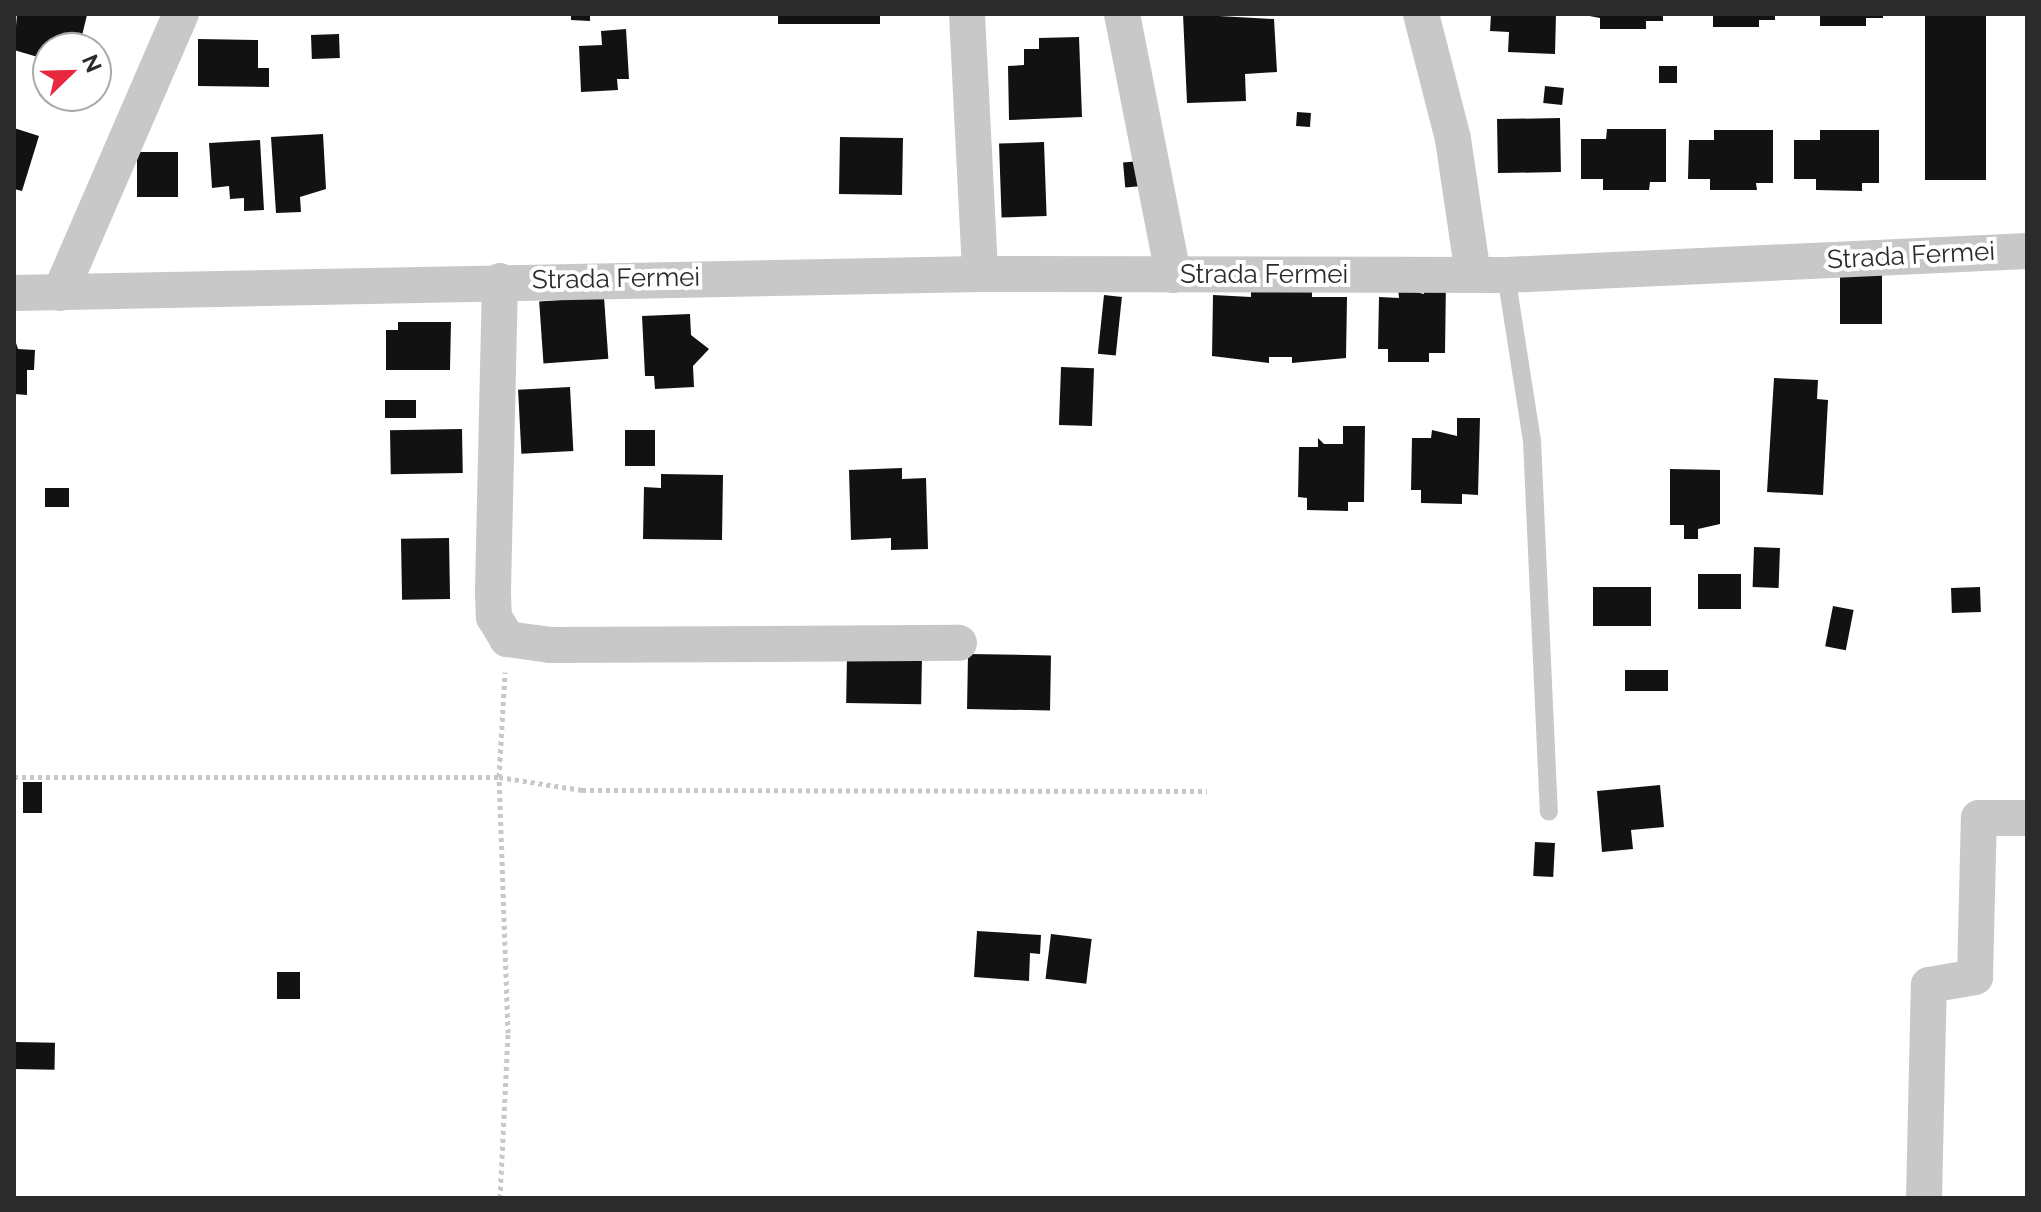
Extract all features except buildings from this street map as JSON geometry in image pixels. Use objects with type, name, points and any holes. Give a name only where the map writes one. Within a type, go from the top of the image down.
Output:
[{"type":"street","points":[[60,293],[181,14]]},
{"type":"street","points":[[967,14],[980,274]]},
{"type":"street","points":[[1122,14],[1173,275]]},
{"type":"street","points":[[1421,14],[1490,275]]},
{"type":"street","name":"Strada Fermei","points":[[14,293],[500,281],[980,274],[1490,275],[2027,251]]},
{"type":"street","name":"Strada Fermei","points":[[500,281],[493,593],[494,617],[507,639]]},
{"type":"street","points":[[507,639],[550,645],[959,643]]},
{"type":"street","points":[[1924,1198],[1929,985],[1975,977],[1979,818],[2027,818]]},
{"type":"lane","points":[[1490,275],[1532,441],[1549,812]]},
{"type":"path","points":[[500,1198],[508,1033],[499,777],[507,639]]},
{"type":"path","points":[[14,777],[499,777],[582,790],[1207,791]]}]
